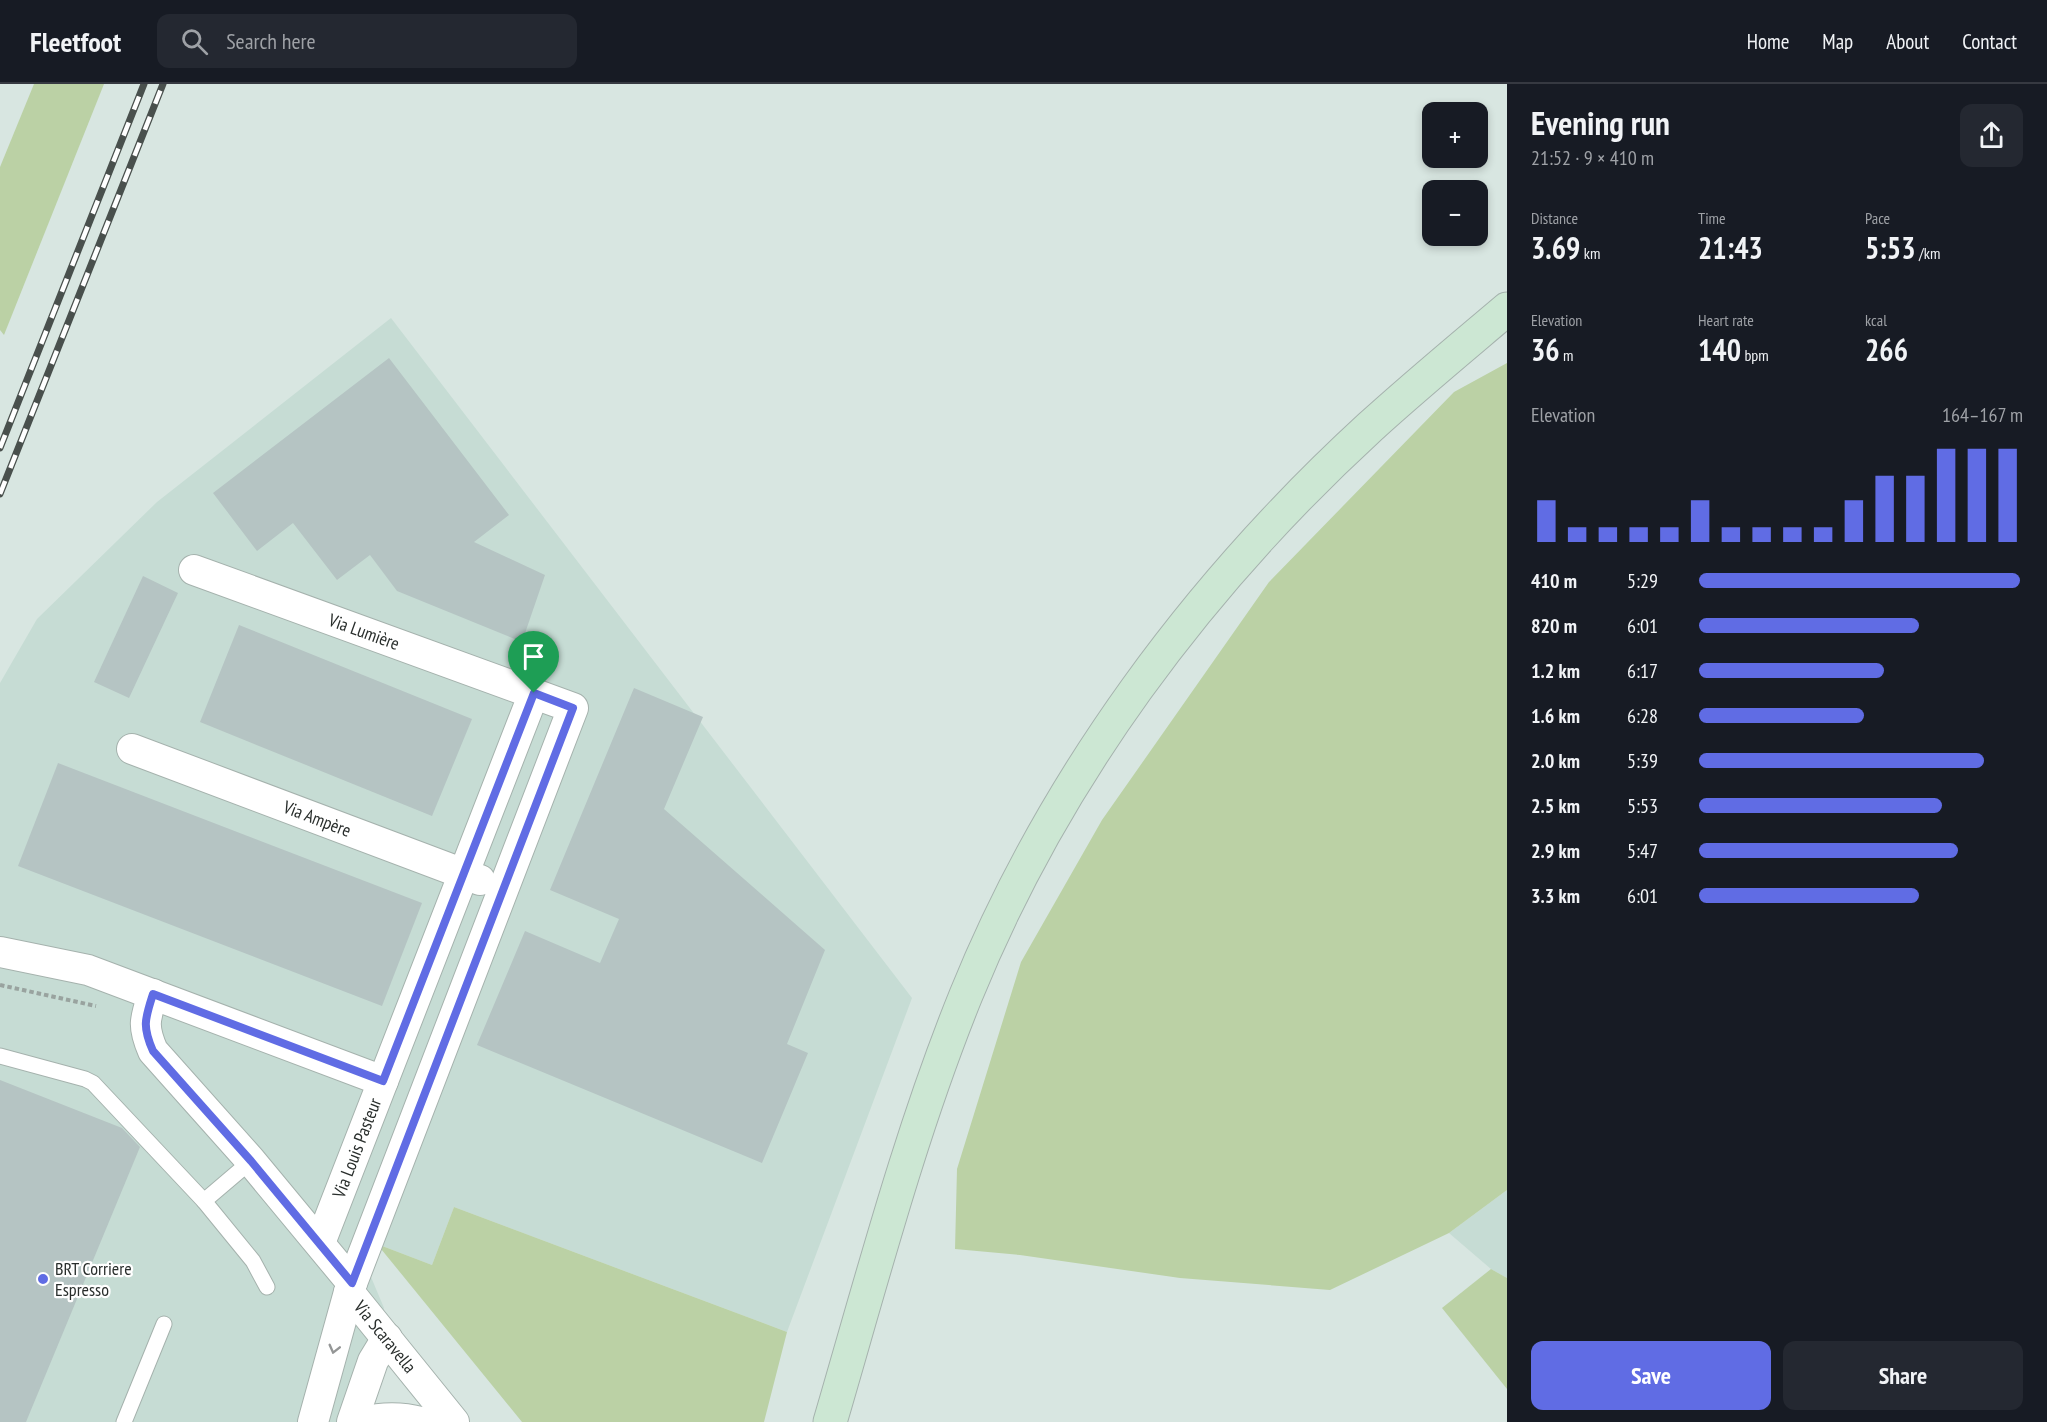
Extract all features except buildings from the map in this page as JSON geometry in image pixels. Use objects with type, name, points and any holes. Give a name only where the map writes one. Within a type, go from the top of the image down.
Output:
[{"type":"street","points":[[830,1422],[893,1205],[941,1059],[998,923],[1083,766],[1131,695],[1184,627],[1265,533],[1370,428],[1507,309]]},
{"type":"street","name":"Via Lumière","points":[[194,570],[534,693]]},
{"type":"street","points":[[313,1422],[350,1287],[573,708],[534,693]]},
{"type":"street","name":"Via Louis Pasteur","points":[[320,1243],[462,873],[534,693]]},
{"type":"street","name":"Via Ampère","points":[[132,750],[502,889]]},
{"type":"street","points":[[0,952],[88,970],[153,994],[381,1087],[419,1108]]},
{"type":"street","name":"Via Scaravella","points":[[153,994],[144,1021],[146,1035],[153,1051],[320,1243],[387,1338],[454,1422]]},
{"type":"street","points":[[352,1422],[373,1361],[387,1338]]},
{"type":"street","points":[[363,1422],[378,1418],[409,1419],[421,1422]]},
{"type":"lane","points":[[0,1056],[86,1079],[93,1083],[204,1201],[252,1261],[267,1287]]},
{"type":"lane","points":[[204,1201],[251,1161]]},
{"type":"lane","points":[[124,1422],[164,1324]]},
{"type":"shaded area","points":[[391,318],[912,998],[787,1332],[454,1207],[432,1265],[377,1244],[371,1277],[384,1308],[346,1422],[0,1422],[0,683],[37,619],[157,502]]},
{"type":"shaded area","points":[[1507,1190],[1507,1278],[1491,1269],[1449,1233]]},
{"type":"green space","points":[[34,84],[104,84],[4,335],[0,330],[0,167]]},
{"type":"green space","points":[[1507,363],[1507,1190],[1449,1233],[1330,1290],[1180,1278],[1020,1255],[955,1249],[957,1169],[1021,962],[1102,820],[1269,582],[1454,392]]},
{"type":"green space","points":[[454,1207],[787,1332],[764,1422],[522,1422],[377,1244],[432,1265]]},
{"type":"green space","points":[[1491,1269],[1507,1278],[1507,1389],[1442,1308]]},
{"type":"railway","points":[[0,448],[144,84]]},
{"type":"railway","points":[[0,494],[163,84]]},
{"type":"place","name":"BRT Corriere Espresso","points":[[43,1279]]},
{"type":"route","points":[[534,693],[573,708],[352,1283],[251,1161],[153,1051],[146,1035],[144,1021],[153,994],[383,1081],[462,873],[534,693]]}]
